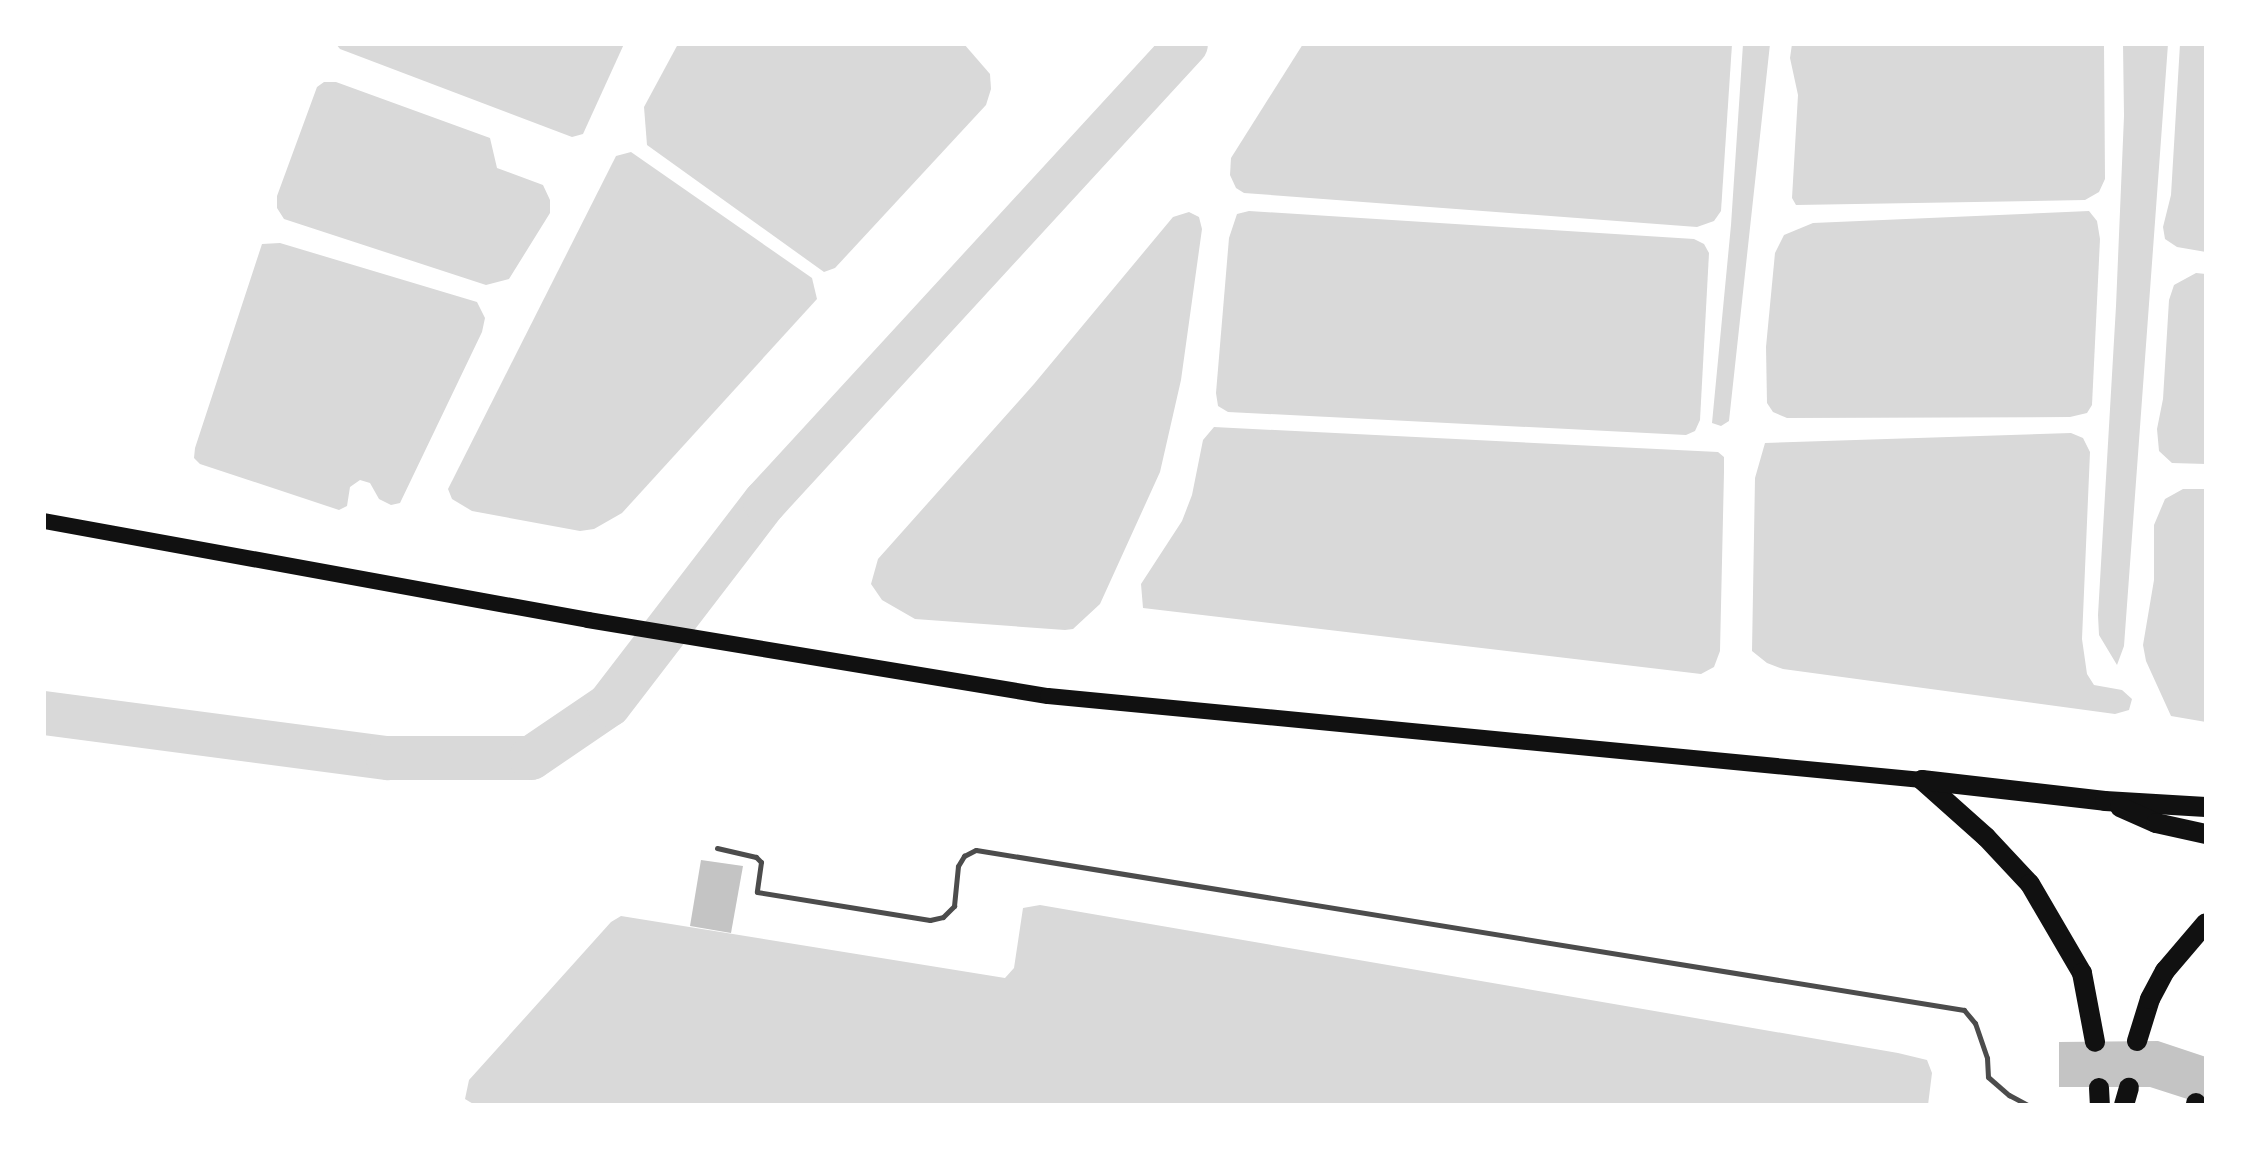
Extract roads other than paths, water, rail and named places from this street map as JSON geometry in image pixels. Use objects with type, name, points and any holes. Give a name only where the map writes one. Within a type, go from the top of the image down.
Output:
[{"type":"highway","points":[[1922,780],[2105,801],[2206,807]]},
{"type":"highway","points":[[1922,780],[1986,837],[2030,884],[2082,973],[2095,1042]]},
{"type":"highway","points":[[2105,801],[2156,823],[2206,834]]},
{"type":"highway","points":[[2137,1041],[2150,999],[2165,971],[2206,923]]},
{"type":"main road","points":[[44,521],[588,620],[1048,696],[1199,713],[1922,780]]},
{"type":"lane","points":[[717,848],[756,857],[761,862],[757,892],[930,920],[943,917],[954,906],[958,866],[964,856],[976,850],[1964,1010],[1975,1023],[1987,1058],[1988,1077],[2009,1095],[2028,1105]]},
{"type":"waterway","points":[[44,713],[388,758],[531,758],[609,705],[765,502],[1186,44]]}]
